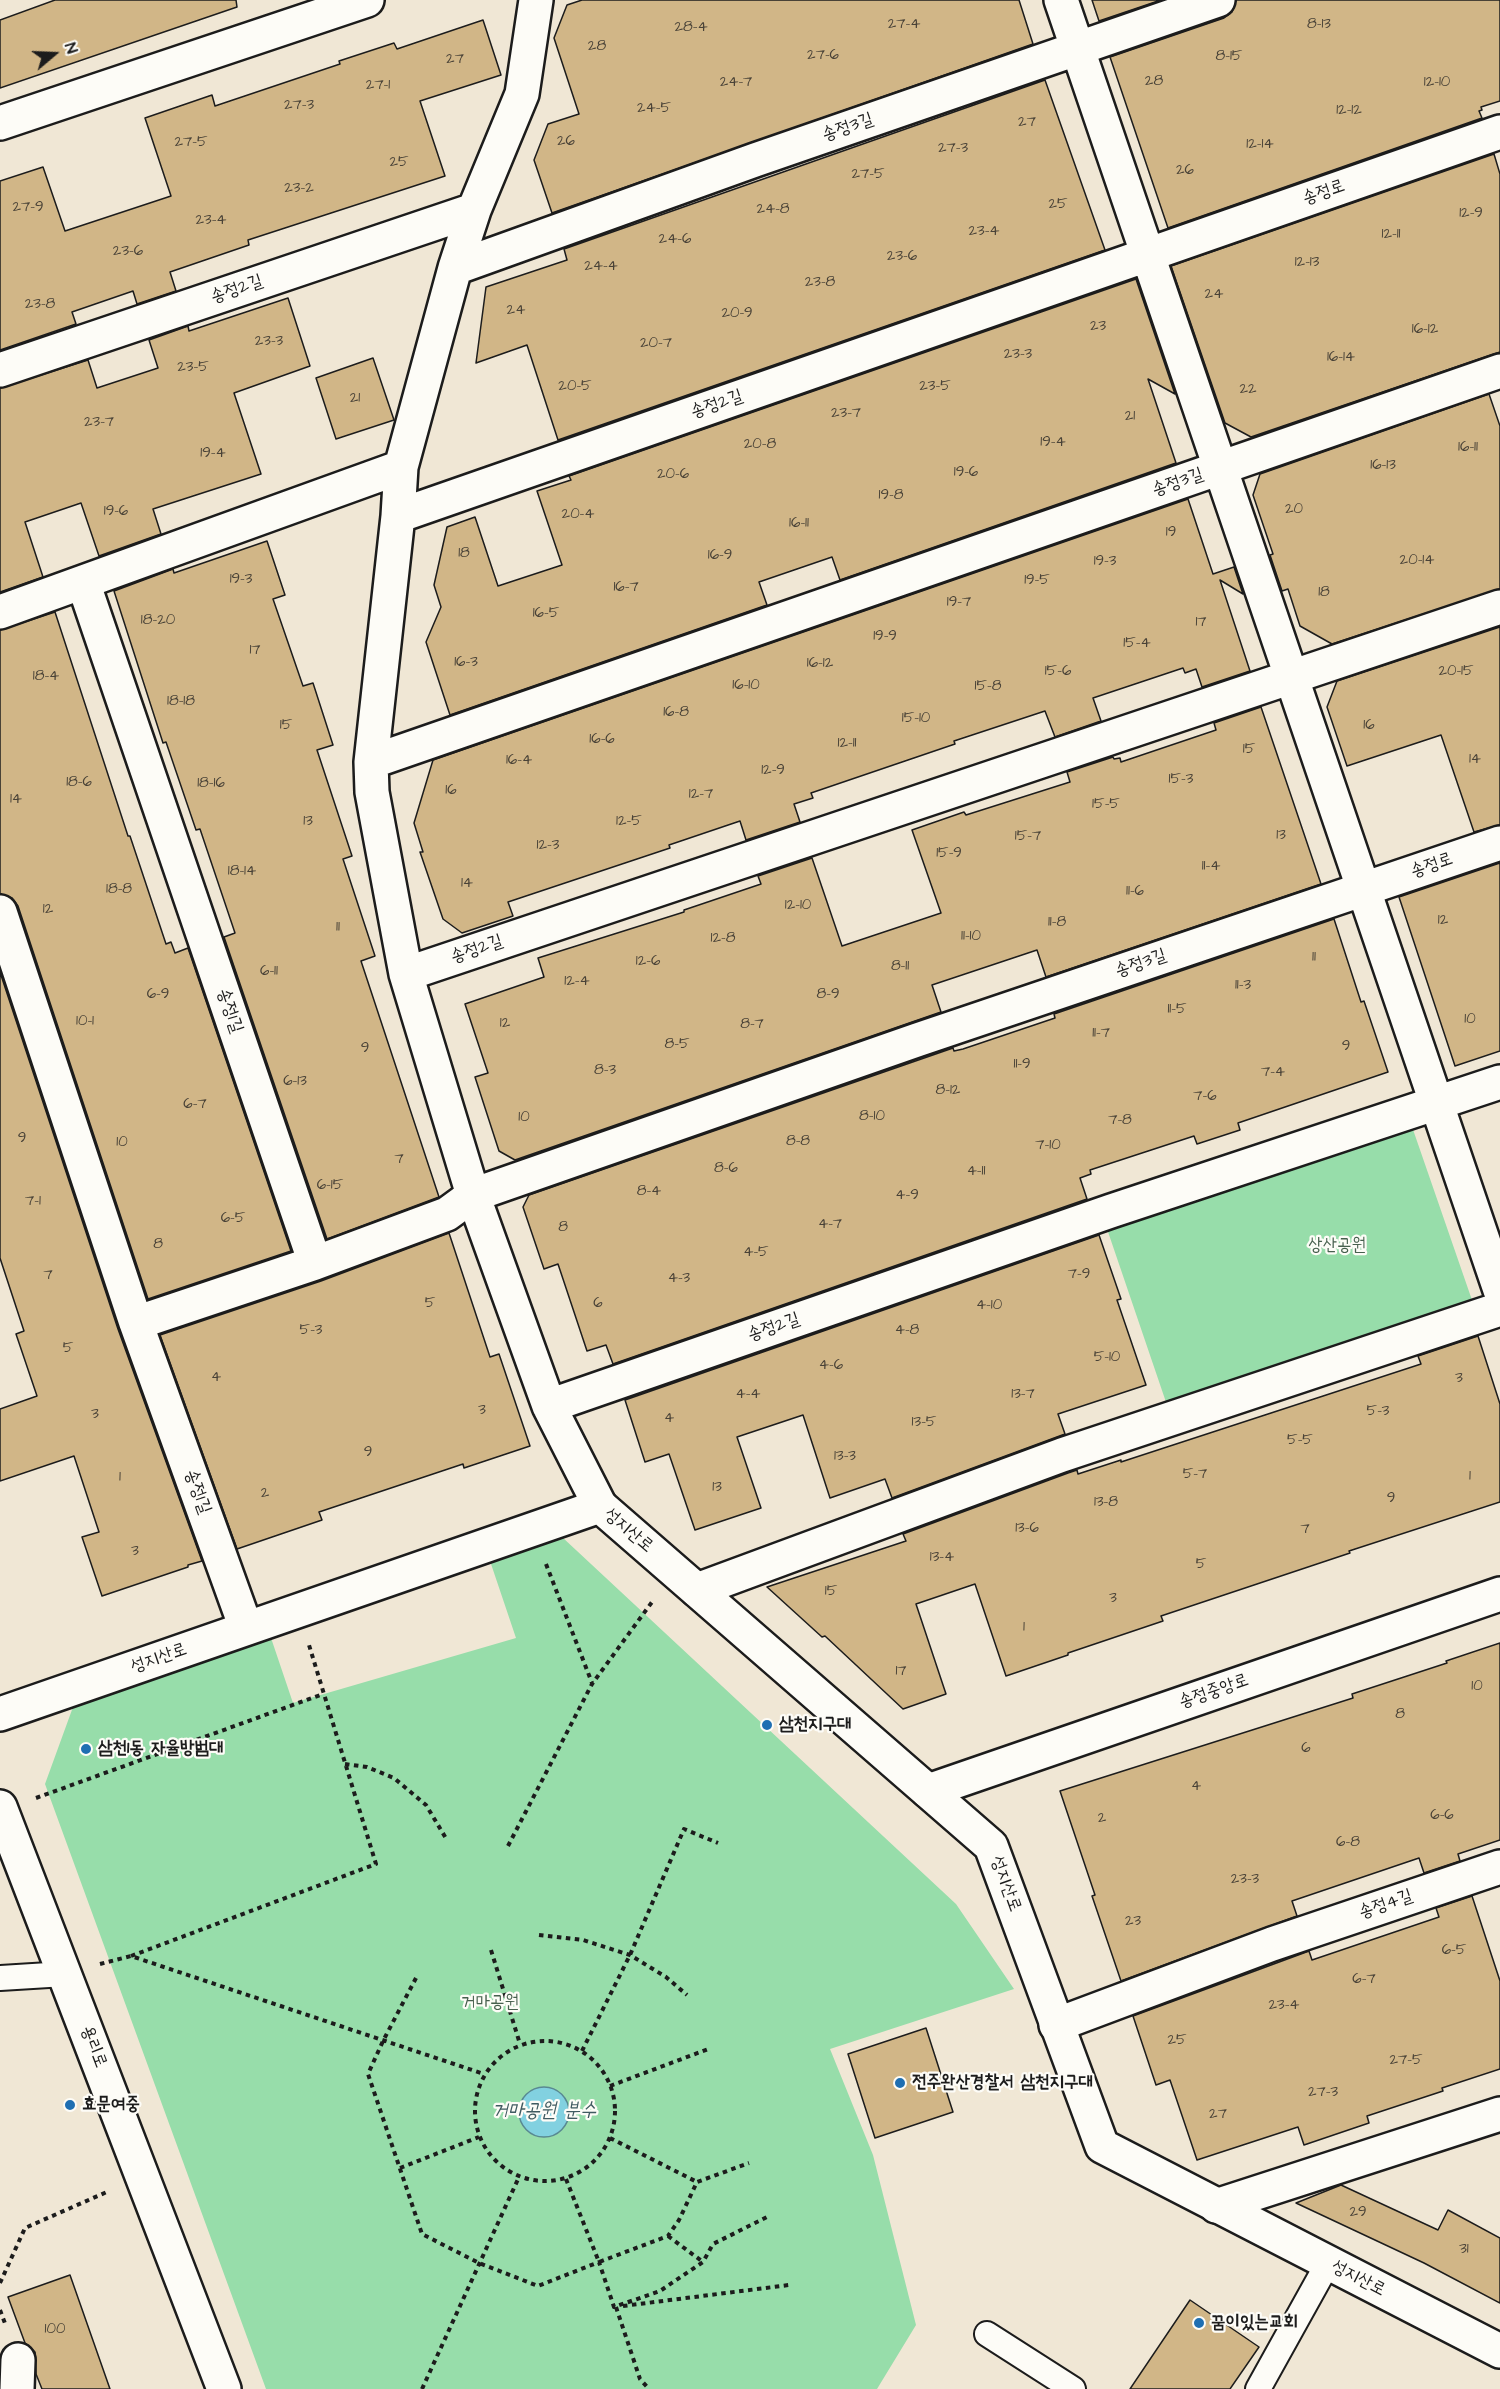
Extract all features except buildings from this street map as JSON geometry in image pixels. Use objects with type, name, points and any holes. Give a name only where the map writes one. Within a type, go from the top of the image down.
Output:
[{"type":"street","points":[[0,123],[367,0]]},
{"type":"street","points":[[536,0],[522,94],[474,210],[455,268],[401,467],[398,516],[371,762],[372,792],[406,974],[473,1195],[549,1406],[600,1506]]},
{"type":"street","name":"송정3길","points":[[1061,0],[1500,1290]]},
{"type":"street","points":[[1078,49],[1218,0]]},
{"type":"street","name":"송정3길","points":[[455,268],[755,160],[1078,49]]},
{"type":"street","name":"송정로","points":[[1148,254],[1500,132]]},
{"type":"street","name":"송정2길","points":[[0,370],[474,210]]},
{"type":"street","name":"송정2길","points":[[398,516],[1148,254]]},
{"type":"street","points":[[1220,468],[1500,371]]},
{"type":"street","points":[[0,612],[401,467]]},
{"type":"street","name":"송정3길","points":[[371,762],[1220,468]]},
{"type":"street","name":"송정1길","points":[[83,582],[315,1263]]},
{"type":"street","points":[[1292,677],[1500,607]]},
{"type":"street","name":"송정2길","points":[[406,974],[1292,677]]},
{"type":"street","name":"송정로","points":[[1364,889],[1500,843]]},
{"type":"street","name":"송정3길","points":[[473,1195],[917,1040],[1364,889]]},
{"type":"street","name":"송정1길","points":[[0,912],[136,1323],[246,1628]]},
{"type":"street","points":[[1438,1103],[1500,1082]]},
{"type":"street","name":"송정2길","points":[[549,1406],[1438,1103]]},
{"type":"street","points":[[136,1323],[315,1263],[447,1214],[473,1195]]},
{"type":"street","points":[[686,1580],[1500,1309]]},
{"type":"street","name":"성지산로","points":[[0,1714],[600,1506],[991,1846],[1102,2146],[1500,2351]]},
{"type":"street","name":"송정중앙로","points":[[928,1791],[1500,1593]]},
{"type":"street","name":"용리로","points":[[1,1808],[224,2389]]},
{"type":"street","name":"송정4길","points":[[1056,2025],[1272,1944],[1500,1867]]},
{"type":"street","points":[[1216,2206],[1500,2114]]},
{"type":"lane","points":[[0,1978],[65,1974]]},
{"type":"lane","points":[[1257,2389],[1328,2263]]},
{"type":"lane","points":[[987,2334],[1073,2389]]},
{"type":"path","points":[[533,1530],[592,1684]]},
{"type":"path","points":[[508,1846],[592,1684],[686,1580]]},
{"type":"path","points":[[65,1974],[131,1956],[376,1864],[299,1611]]},
{"type":"path","points":[[1,1808],[323,1694]]},
{"type":"path","points":[[345,1764],[367,1767],[394,1778],[426,1805],[447,1840]]},
{"type":"path","points":[[582,2051],[630,1955],[684,1829],[718,1843]]},
{"type":"path","points":[[539,1935],[583,1940],[630,1955],[666,1977],[687,1995]]},
{"type":"path","points":[[491,1950],[520,2044]]},
{"type":"path","points":[[131,1956],[484,2074]]},
{"type":"path","points":[[416,1978],[368,2074],[422,2234],[479,2263],[538,2286],[668,2236],[679,2220],[697,2182],[749,2163]]},
{"type":"path","points":[[541,2040],[562,2042],[582,2051],[599,2066],[610,2086],[615,2103],[615,2121],[610,2138],[599,2156],[585,2169],[566,2179],[542,2182],[519,2177],[502,2167],[488,2154],[479,2137],[474,2116],[476,2095],[484,2074],[499,2056],[520,2044],[541,2040]]},
{"type":"path","points":[[610,2086],[711,2048]]},
{"type":"path","points":[[400,2168],[479,2137]]},
{"type":"path","points":[[610,2138],[697,2182]]},
{"type":"path","points":[[0,2283],[25,2228],[142,2177]]},
{"type":"path","points":[[422,2389],[519,2177]]},
{"type":"path","points":[[566,2179],[599,2262],[640,2379],[649,2389]]},
{"type":"path","points":[[614,2307],[660,2291],[702,2262],[713,2244],[767,2217]]},
{"type":"path","points":[[668,2236],[702,2262]]},
{"type":"path","points":[[614,2307],[789,2284]]},
{"type":"green space","name":"상산공원","points":[[1409,1118],[1473,1303],[1168,1408],[1105,1223]]},
{"type":"green space","name":"거마공원","points":[[562,1537],[956,1904],[1014,1989],[830,2049],[873,2155],[916,2325],[877,2389],[266,2389],[45,1784],[81,1685],[269,1632],[293,1703],[516,1638],[489,1558]]},
{"type":"water","name":"거마공원 분수","points":[[544,2087],[553,2089],[564,2098],[569,2112],[567,2121],[558,2132],[544,2137],[535,2135],[524,2126],[519,2112],[521,2103],[530,2092]]},
{"type":"place","name":"삼천지구대","points":[[767,1725]]},
{"type":"place","name":"삼천1동 자율방범대","points":[[86,1749]]},
{"type":"place","name":"전주완산경찰서 삼천지구대","points":[[900,2083]]},
{"type":"place","name":"효문여중","points":[[70,2105]]},
{"type":"place","name":"꿈이있는교회","points":[[1199,2323]]}]
